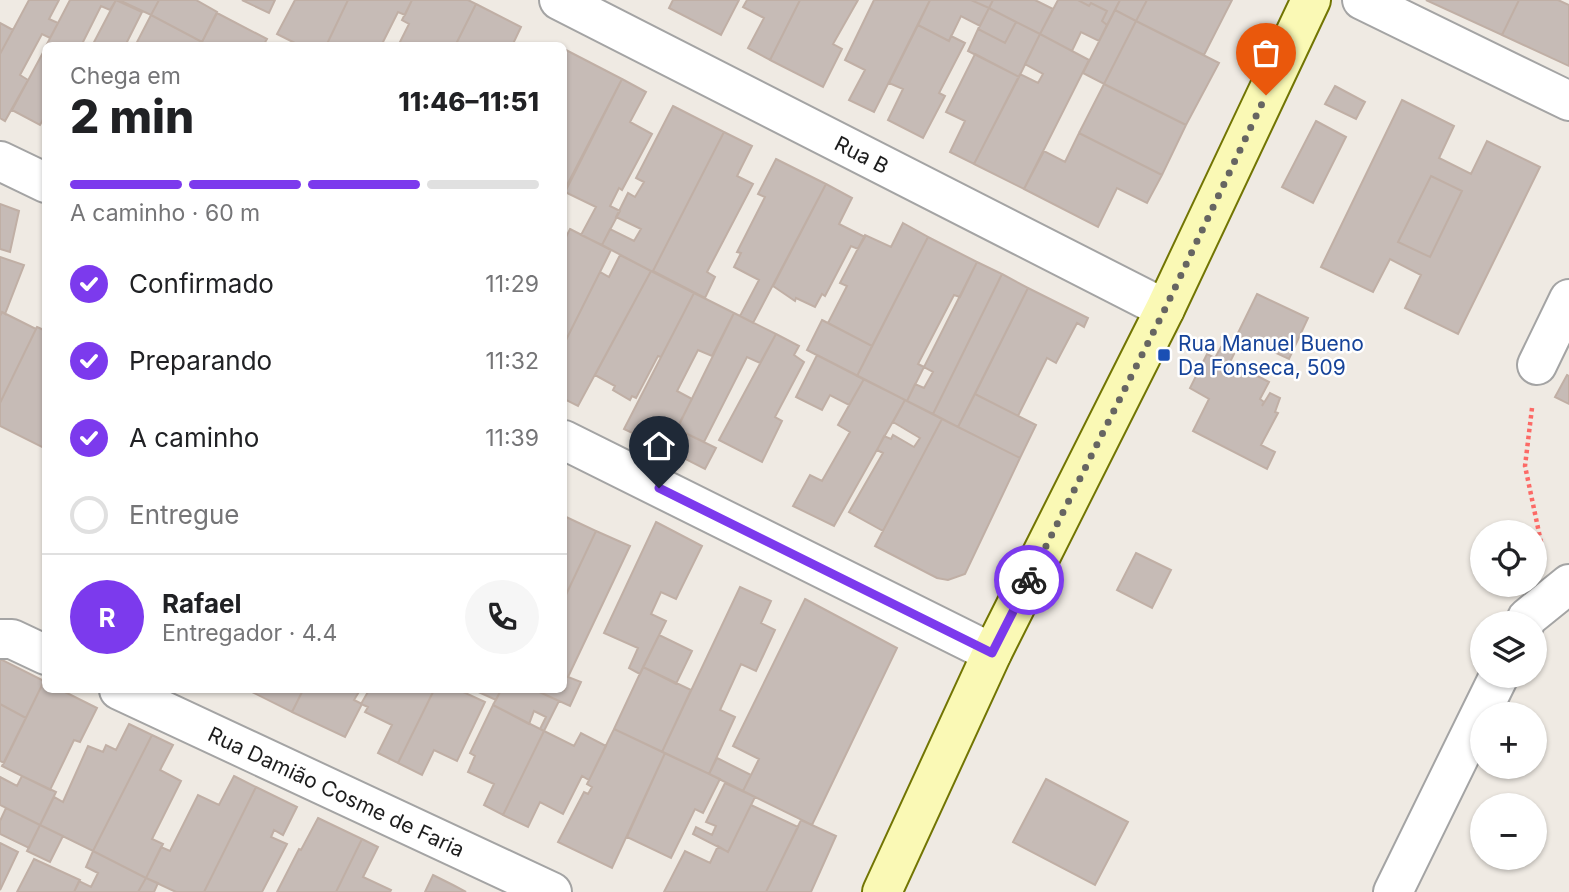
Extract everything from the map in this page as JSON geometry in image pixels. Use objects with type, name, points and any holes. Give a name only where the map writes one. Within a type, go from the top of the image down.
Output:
[{"type":"street","name":"Rua B","points":[[559,0],[1165,309]]},
{"type":"street","points":[[882,892],[992,653],[1165,309],[1311,0]]},
{"type":"street","points":[[1362,0],[1569,101]]},
{"type":"street","points":[[0,161],[42,181]]},
{"type":"street","points":[[1537,365],[1569,299]]},
{"type":"street","points":[[567,441],[992,653]]},
{"type":"street","points":[[1536,611],[1569,584]]},
{"type":"street","points":[[1393,892],[1493,688]]},
{"type":"street","name":"Rua Damião Cosme de Faria","points":[[126,693],[552,892]]},
{"type":"path","points":[[1536,520],[1525,466],[1537,365]]},
{"type":"building","points":[[29,0],[59,0],[49,19],[58,23],[50,38],[42,34],[20,75],[28,80],[5,121],[0,118],[0,54]]},
{"type":"building","points":[[70,0],[116,0],[110,10],[101,6],[83,42],[48,42]]},
{"type":"building","points":[[116,0],[142,12],[127,42],[94,42]]},
{"type":"building","points":[[119,0],[159,0],[151,15]]},
{"type":"building","points":[[159,0],[196,0],[217,12],[202,42],[151,15]]},
{"type":"building","points":[[242,0],[275,0],[269,13]]},
{"type":"building","points":[[295,0],[348,0],[328,42],[293,42],[277,34]]},
{"type":"building","points":[[348,0],[412,0],[405,15],[398,12],[383,42],[328,42]]},
{"type":"building","points":[[412,0],[468,0],[476,4],[457,42],[400,42],[409,24],[402,20]]},
{"type":"building","points":[[673,0],[739,0],[721,35],[669,8]]},
{"type":"building","points":[[747,0],[800,0],[770,60],[748,48],[764,18],[743,7]]},
{"type":"building","points":[[800,0],[858,0],[833,44],[842,49],[823,87],[770,60]]},
{"type":"building","points":[[874,0],[930,0],[874,112],[849,100],[865,70],[845,60]]},
{"type":"building","points":[[930,0],[971,0],[989,8],[980,26],[961,16],[949,41],[918,25]]},
{"type":"building","points":[[971,0],[993,0],[989,8]]},
{"type":"building","points":[[993,0],[1035,0],[1053,9],[1040,34],[989,8]]},
{"type":"building","points":[[1058,0],[1078,0],[1107,11],[1102,21],[1107,25],[1099,41],[1081,32],[1072,51],[1040,34]]},
{"type":"building","points":[[1078,0],[1120,0],[1107,25],[1102,21],[1107,11]]},
{"type":"building","points":[[1120,0],[1147,0],[1136,21],[1115,10]]},
{"type":"building","points":[[1147,0],[1232,0],[1204,55],[1136,21]]},
{"type":"building","points":[[1426,0],[1519,0],[1502,35]]},
{"type":"building","points":[[1519,0],[1558,0],[1569,5],[1569,66],[1502,35]]},
{"type":"building","points":[[476,4],[521,27],[514,42],[457,42]]},
{"type":"building","points":[[989,8],[1016,22],[1005,43],[978,29]]},
{"type":"building","points":[[1115,10],[1136,21],[1104,84],[1083,73]]},
{"type":"building","points":[[217,13],[267,39],[265,42],[202,42]]},
{"type":"building","points":[[151,15],[202,42],[137,42]]},
{"type":"building","points":[[1136,21],[1219,63],[1186,125],[1104,84]]},
{"type":"building","points":[[1016,22],[1040,34],[1019,77],[968,51],[978,29],[1005,43]]},
{"type":"building","points":[[0,23],[13,30],[0,54]]},
{"type":"building","points":[[918,25],[949,41],[951,36],[965,43],[939,93],[945,96],[923,138],[888,120],[903,89],[889,83]]},
{"type":"building","points":[[1040,34],[1089,60],[1024,189],[974,164],[1020,74],[1038,83],[1043,74],[1025,64]]},
{"type":"building","points":[[567,51],[622,79],[567,185]]},
{"type":"building","points":[[42,54],[42,121],[40,125],[12,110]]},
{"type":"building","points":[[975,54],[1019,77],[974,164],[950,152],[965,121],[946,112]]},
{"type":"building","points":[[622,79],[646,92],[630,122],[652,134],[622,190],[619,188],[610,206],[620,211],[602,245],[581,235],[596,207],[567,193],[567,188]]},
{"type":"building","points":[[1104,84],[1186,125],[1162,175],[1079,133]]},
{"type":"building","points":[[1335,86],[1365,102],[1356,119],[1325,104]]},
{"type":"building","points":[[1402,100],[1454,126],[1439,158],[1471,174],[1487,141],[1540,167],[1458,334],[1405,308],[1421,275],[1390,259],[1373,292],[1321,267]],"holes":[[[1431,176],[1462,191],[1430,257],[1398,242]]]},
{"type":"building","points":[[673,106],[724,132],[651,271],[602,245],[610,229],[634,241],[641,229],[616,217],[628,193],[635,197],[644,182],[636,178]]},
{"type":"building","points":[[1316,121],[1346,137],[1313,203],[1282,187]]},
{"type":"building","points":[[724,132],[752,146],[737,176],[753,184],[707,272],[715,277],[705,298],[653,271]]},
{"type":"building","points":[[1079,133],[1162,175],[1147,203],[1117,188],[1098,227],[1024,189],[1044,151],[1065,162]]},
{"type":"building","points":[[776,159],[826,184],[753,323],[740,316],[759,280],[734,267],[741,253],[737,252],[765,197],[758,194]]},
{"type":"building","points":[[1431,176],[1462,191],[1430,257],[1398,242]]},
{"type":"building","points":[[826,184],[852,198],[839,224],[865,237],[858,249],[851,246],[825,296],[822,294],[815,307],[796,298],[795,301],[773,286]]},
{"type":"building","points":[[0,204],[19,211],[10,252],[0,249]]},
{"type":"building","points":[[903,223],[928,237],[872,346],[828,323],[847,286],[840,283],[865,235],[891,247]]},
{"type":"building","points":[[570,229],[611,250],[567,338],[567,235]]},
{"type":"building","points":[[928,237],[977,262],[960,297],[954,295],[918,364],[924,367],[907,401],[857,376]]},
{"type":"building","points":[[620,255],[651,271],[578,406],[567,400],[567,338],[600,272],[609,277]]},
{"type":"building","points":[[0,257],[24,265],[5,314],[2,312],[0,316]]},
{"type":"building","points":[[977,262],[1002,274],[933,414],[907,401],[915,384],[924,388],[933,372],[924,367]]},
{"type":"building","points":[[651,271],[694,293],[661,357],[658,356],[636,398],[632,396],[630,400],[613,390],[615,386],[595,375]]},
{"type":"building","points":[[1002,274],[1028,288],[958,427],[933,414]]},
{"type":"building","points":[[1028,288],[1088,318],[1084,327],[1077,323],[1056,363],[1047,358],[1018,416],[975,394]]},
{"type":"building","points":[[694,293],[734,313],[712,356],[698,350],[677,391],[692,399],[666,449],[624,429]]},
{"type":"building","points":[[1257,294],[1308,318],[1289,359],[1237,335]]},
{"type":"building","points":[[2,312],[36,329],[0,403],[0,316]]},
{"type":"building","points":[[734,313],[776,334],[760,363],[747,357],[704,442],[677,429]]},
{"type":"building","points":[[822,320],[872,346],[857,376],[807,350]]},
{"type":"building","points":[[37,327],[42,329],[42,447],[0,426],[0,403]]},
{"type":"building","points":[[776,334],[799,346],[794,355],[804,362],[775,417],[782,421],[762,462],[719,440]]},
{"type":"building","points":[[1221,347],[1234,354],[1230,362],[1269,382],[1260,399],[1264,402],[1262,406],[1270,393],[1280,398],[1275,412],[1278,413],[1261,445],[1275,452],[1267,469],[1193,431],[1209,399],[1190,388],[1207,354],[1215,358]]},
{"type":"building","points":[[817,355],[864,379],[849,405],[830,395],[822,410],[796,397]]},
{"type":"building","points":[[1567,375],[1569,376],[1569,404],[1555,397]]},
{"type":"building","points":[[864,379],[905,400],[834,526],[793,506],[810,475],[822,481],[850,432],[838,425]]},
{"type":"building","points":[[975,394],[1036,425],[1020,458],[958,427]]},
{"type":"building","points":[[905,400],[942,419],[883,531],[849,512],[883,453],[877,450],[884,436],[891,439],[893,435],[914,447],[920,438],[893,422]]},
{"type":"building","points":[[942,419],[1020,458],[965,574],[948,580],[937,578],[875,546]]},
{"type":"building","points":[[677,429],[716,448],[705,469],[666,449]]},
{"type":"building","points":[[567,517],[596,531],[567,593]]},
{"type":"building","points":[[656,522],[702,546],[676,599],[661,592],[651,614],[666,621],[640,674],[629,668],[638,648],[604,633]]},
{"type":"building","points":[[596,531],[630,546],[568,677],[581,682],[570,706],[542,693],[567,693],[567,593]]},
{"type":"building","points":[[1136,553],[1171,570],[1152,608],[1117,590]]},
{"type":"building","points":[[740,587],[771,601],[761,623],[775,630],[756,671],[741,664],[720,710],[735,717],[709,774],[662,752]]},
{"type":"building","points":[[805,599],[897,648],[812,825],[743,791],[759,759],[733,746]]},
{"type":"building","points":[[659,635],[692,651],[676,684],[643,667]]},
{"type":"building","points":[[0,659],[42,680],[26,718],[0,704]]},
{"type":"building","points":[[643,667],[691,690],[662,752],[614,729]]},
{"type":"building","points":[[42,685],[42,693],[67,693],[97,708],[80,742],[74,740],[50,790],[2,766]]},
{"type":"building","points":[[254,693],[302,693],[292,712]]},
{"type":"building","points":[[302,693],[358,693],[354,700],[362,704],[345,737],[292,712]]},
{"type":"building","points":[[367,693],[433,693],[398,763],[378,753],[392,725],[365,712],[368,707],[361,704]]},
{"type":"building","points":[[433,693],[466,693],[485,702],[457,761],[434,750],[422,775],[398,763]]},
{"type":"building","points":[[481,693],[500,693],[496,700]]},
{"type":"building","points":[[499,693],[542,693],[559,701],[544,731],[540,729],[546,717],[534,711],[529,724],[493,705]]},
{"type":"building","points":[[0,704],[26,718],[4,763],[0,761]]},
{"type":"building","points":[[493,705],[544,731],[503,815],[484,805],[494,784],[468,772],[475,756],[470,753]]},
{"type":"building","points":[[129,724],[152,735],[93,851],[40,825],[54,797],[63,802],[88,746],[103,752],[106,745],[116,750]]},
{"type":"building","points":[[614,729],[665,753],[612,868],[558,842],[584,792],[588,794],[592,787],[587,784]]},
{"type":"building","points":[[544,731],[574,746],[581,733],[606,746],[589,780],[582,776],[563,814],[540,802],[528,827],[503,815]]},
{"type":"building","points":[[152,735],[173,745],[160,770],[181,781],[152,839],[163,844],[146,878],[93,851]]},
{"type":"building","points":[[665,753],[720,779],[703,813],[695,809],[671,858],[627,837]]},
{"type":"building","points":[[717,758],[751,775],[743,791],[709,774]]},
{"type":"building","points":[[22,776],[56,792],[40,825],[0,805],[0,777],[17,786]]},
{"type":"building","points":[[234,776],[256,787],[204,892],[176,892],[146,878],[161,847],[170,851],[198,795],[219,805]]},
{"type":"building","points":[[1046,779],[1128,822],[1095,885],[1013,842]]},
{"type":"building","points":[[725,783],[755,797],[728,852],[693,834],[696,827],[712,835],[716,826],[706,822]]},
{"type":"building","points":[[256,787],[297,807],[283,835],[274,830],[271,837],[287,844],[262,892],[204,892]]},
{"type":"building","points":[[751,805],[798,827],[766,892],[664,892],[685,851],[710,863],[718,846],[728,852]]},
{"type":"building","points":[[6,808],[40,825],[29,848],[0,834],[0,821]]},
{"type":"building","points":[[318,818],[362,839],[336,892],[277,892],[299,849],[301,850]]},
{"type":"building","points":[[801,820],[836,836],[811,892],[766,892]]},
{"type":"building","points":[[40,825],[63,836],[50,862],[27,851]]},
{"type":"building","points":[[362,839],[378,847],[363,877],[391,890],[390,892],[336,892]]},
{"type":"building","points":[[0,843],[18,852],[0,890]]},
{"type":"building","points":[[93,851],[146,878],[138,892],[74,892],[79,881],[91,887],[98,873],[86,867]]},
{"type":"building","points":[[34,859],[80,880],[74,892],[17,892]]},
{"type":"building","points":[[433,875],[453,885],[466,892],[425,892]]},
{"type":"building","points":[[146,878],[158,883],[154,892],[138,892]]},
{"type":"way so far","points":[[1029,580],[1165,309],[1266,95]]},
{"type":"place","name":"Rua Manuel Bueno Da Fonseca, 509","points":[[1164,355]]},
{"type":"route","points":[[659,488],[992,653],[1029,580]]}]
